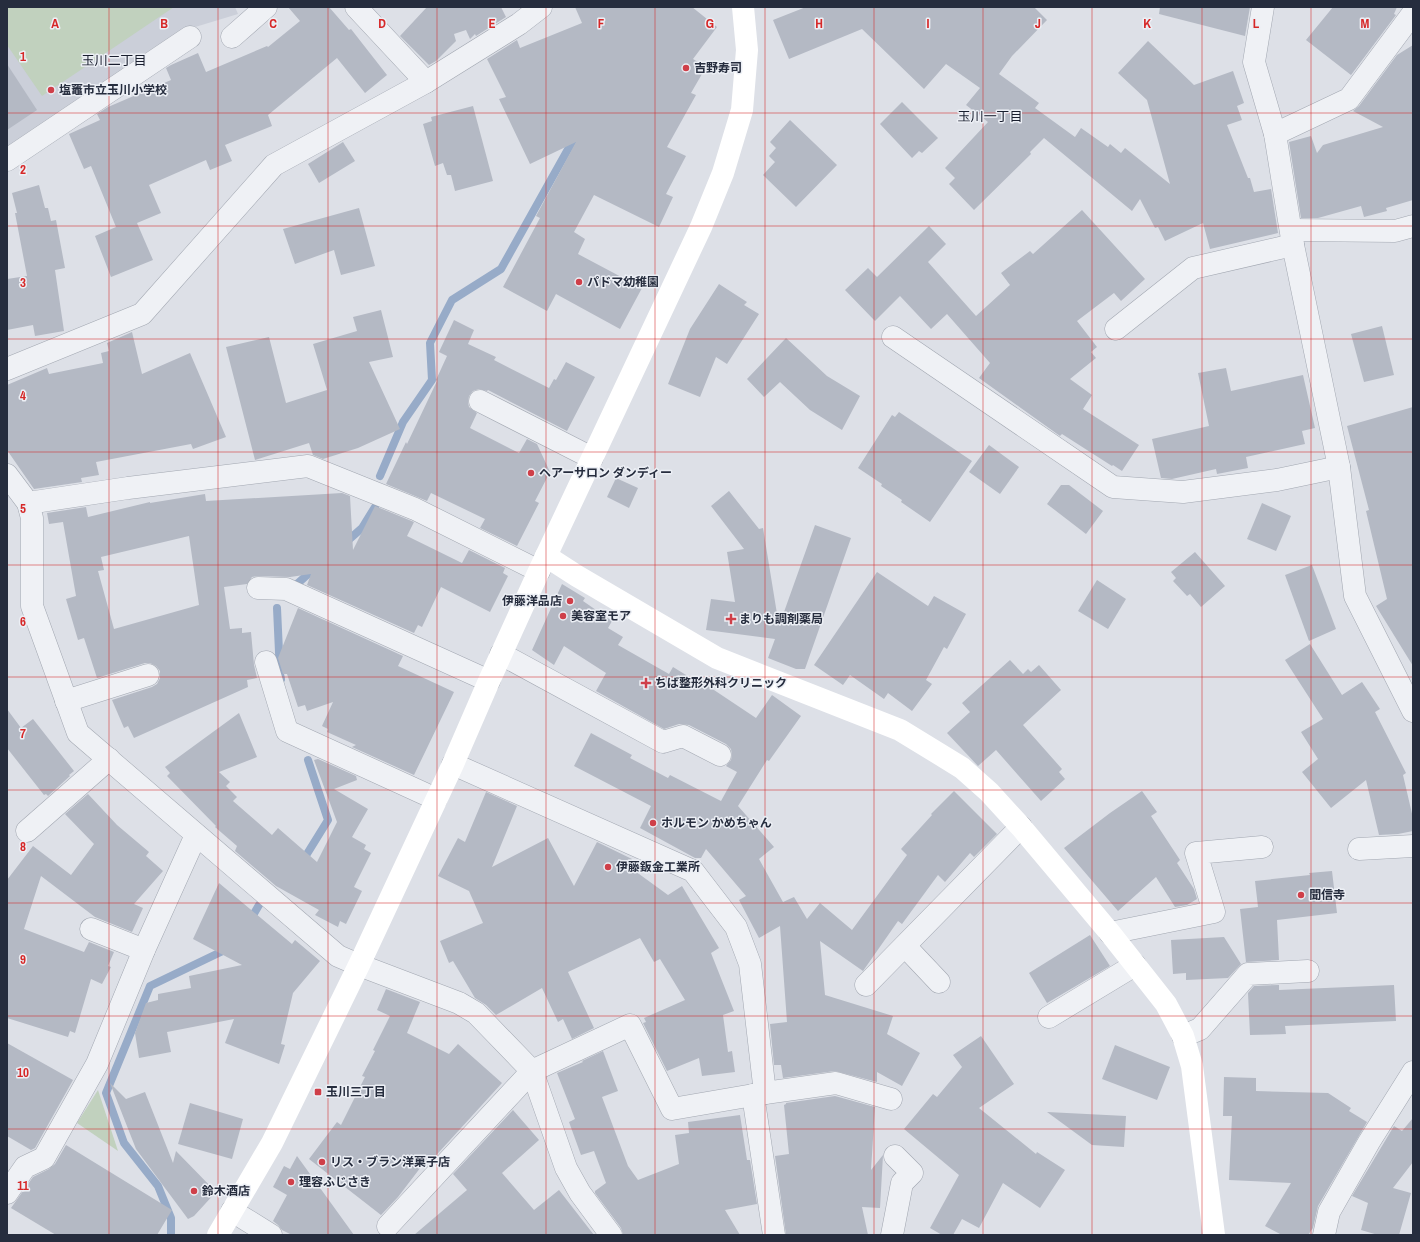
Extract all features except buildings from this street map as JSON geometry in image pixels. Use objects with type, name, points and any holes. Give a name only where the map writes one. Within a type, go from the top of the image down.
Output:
[{"type":"street","points":[[232,37],[266,7]]},
{"type":"street","points":[[356,7],[426,82]]},
{"type":"street","points":[[7,369],[142,314],[274,165],[426,82],[519,24],[541,7]]},
{"type":"street","points":[[218,1235],[272,1143],[359,965],[453,764],[501,654],[697,234],[723,173],[742,110],[747,50],[743,7]]},
{"type":"street","points":[[1263,7],[1254,62],[1275,134],[1292,237],[1339,467],[1355,596],[1413,711]]},
{"type":"street","points":[[1275,134],[1349,99],[1413,13]]},
{"type":"street","points":[[7,160],[190,37]]},
{"type":"street","points":[[1116,329],[1193,268],[1292,237],[1394,231],[1413,226]]},
{"type":"street","points":[[893,337],[1113,487],[1182,492],[1277,480],[1339,467]]},
{"type":"street","points":[[480,401],[592,458]]},
{"type":"street","points":[[28,503],[128,488],[308,466],[415,509],[543,564],[577,576],[717,658],[900,730],[962,768],[989,792],[1021,827],[1110,933],[1166,1004],[1183,1036],[1192,1066],[1214,1235]]},
{"type":"street","points":[[7,475],[28,503],[32,518],[32,606],[78,733],[338,956],[459,1003],[476,1013],[532,1071],[566,1168],[580,1193],[610,1235]]},
{"type":"street","points":[[258,588],[286,589],[489,681]]},
{"type":"street","points":[[501,654],[663,742],[683,736],[720,755]]},
{"type":"street","points":[[266,662],[287,730],[436,799]]},
{"type":"street","points":[[66,701],[148,675]]},
{"type":"street","points":[[27,831],[109,759]]},
{"type":"street","points":[[453,764],[693,871],[736,928],[750,964],[759,1094],[774,1235]]},
{"type":"street","points":[[866,985],[1021,827]]},
{"type":"street","points":[[7,1193],[25,1167],[44,1158],[97,1064],[144,950],[196,835]]},
{"type":"street","points":[[1359,848],[1413,846]]},
{"type":"street","points":[[1110,933],[1214,912],[1196,853],[1262,847]]},
{"type":"street","points":[[91,929],[144,950]]},
{"type":"street","points":[[905,946],[939,982]]},
{"type":"street","points":[[1049,1018],[1135,965]]},
{"type":"street","points":[[1183,1036],[1200,1029],[1248,974],[1308,971]]},
{"type":"street","points":[[388,1226],[532,1071],[630,1025],[672,1109],[836,1083],[891,1099]]},
{"type":"street","points":[[1324,1235],[1329,1212],[1369,1142],[1413,1072]]},
{"type":"street","points":[[892,1235],[902,1183],[917,1178],[895,1156]]},
{"type":"street","points":[[232,1211],[271,1235]]},
{"type":"shaded area","name":"塩竈市立玉川小学校","points":[[7,7],[235,7],[238,14],[182,31],[7,149]]},
{"type":"green space","points":[[7,7],[174,7],[42,96],[7,45]]},
{"type":"green space","points":[[98,1090],[118,1151],[77,1123]]},
{"type":"waterway","points":[[380,476],[403,422],[432,380],[430,343],[452,300],[501,269],[576,135]]},
{"type":"waterway","points":[[345,543],[362,528],[375,507]]},
{"type":"waterway","points":[[297,584],[316,567]]},
{"type":"waterway","points":[[277,608],[281,679]]},
{"type":"waterway","points":[[302,862],[328,820],[308,760]]},
{"type":"waterway","points":[[249,922],[259,905]]},
{"type":"waterway","points":[[171,1235],[171,1218],[158,1186],[124,1143],[106,1093],[150,986],[227,949]]},
{"type":"place","name":"吉野寿司","points":[[686,68]]},
{"type":"place","name":"塩竈市立玉川小学校","points":[[51,90]]},
{"type":"place","name":"パドマ幼稚園","points":[[579,282]]},
{"type":"place","name":"ヘアーサロン ダンディー","points":[[531,473]]},
{"type":"place","name":"伊藤洋品店","points":[[570,601]]},
{"type":"place","name":"美容室モア","points":[[563,616]]},
{"type":"place","name":"まりも調剤薬局","points":[[731,619]]},
{"type":"place","name":"ちば整形外科クリニック","points":[[646,683]]},
{"type":"place","name":"ホルモン かめちゃん","points":[[653,823]]},
{"type":"place","name":"伊藤鈑金工業所","points":[[608,867]]},
{"type":"place","name":"聞信寺","points":[[1301,895]]},
{"type":"place","name":"玉川三丁目","points":[[318,1092]]},
{"type":"place","name":"リス・ブラン洋菓子店","points":[[322,1162]]},
{"type":"place","name":"理容ふじさき","points":[[291,1182]]},
{"type":"place","name":"鈴木酒店","points":[[194,1191]]},
{"type":"district","name":"玉川二丁目","points":[[114,60]]},
{"type":"district","name":"玉川一丁目","points":[[990,116]]}]
